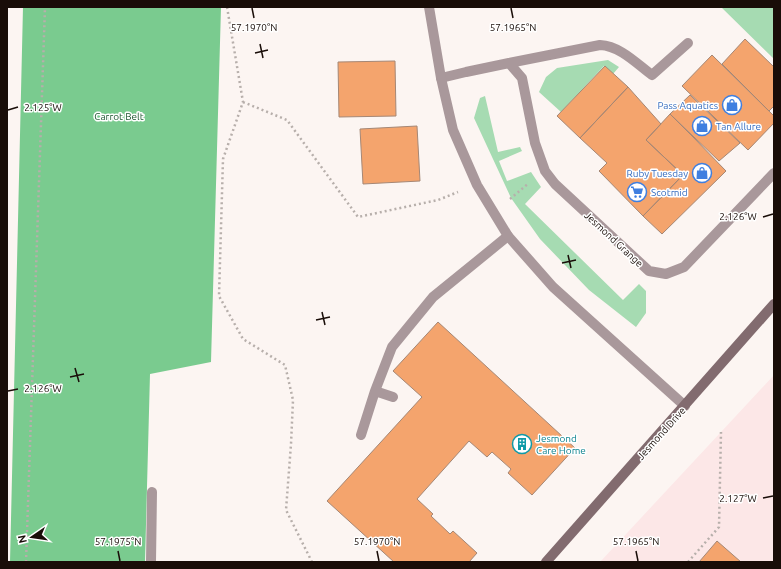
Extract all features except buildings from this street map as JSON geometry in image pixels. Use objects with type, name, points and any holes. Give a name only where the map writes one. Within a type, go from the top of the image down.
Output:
[{"type":"street","points":[[430,7],[441,78],[454,130],[477,185],[508,236],[554,287],[686,406]]},
{"type":"street","points":[[441,78],[600,45],[608,45],[618,49],[652,75],[688,43]]},
{"type":"street","name":"Jesmond Grange","points":[[508,63],[522,78],[535,143],[545,171],[555,184],[649,271],[666,274],[684,266],[774,173]]},
{"type":"street","points":[[361,435],[375,391],[392,347],[433,297],[508,236]]},
{"type":"street","name":"Jesmond Drive","points":[[546,562],[686,406],[774,304]]},
{"type":"street","points":[[375,391],[393,397]]},
{"type":"street","points":[[151,562],[152,492]]},
{"type":"path","points":[[26,562],[45,7]]},
{"type":"path","points":[[227,7],[243,102],[223,159],[219,296],[244,339],[285,366],[293,400],[292,444],[286,510],[312,562]]},
{"type":"path","points":[[243,102],[287,120],[358,217],[438,200],[477,185]]},
{"type":"path","points":[[494,212],[545,171]]},
{"type":"path","points":[[688,562],[719,527],[721,432]]},
{"type":"shaded area","points":[[774,375],[774,562],[600,562],[721,432]]},
{"type":"green space","name":"Carrot Belt","points":[[23,7],[221,7],[211,362],[150,374],[145,562],[10,562]]},
{"type":"green space","points":[[721,7],[774,7],[774,59]]},
{"type":"green space","points":[[608,60],[619,67],[613,74],[604,66],[561,112],[539,92],[546,77],[557,68]]},
{"type":"green space","points":[[485,96],[498,152],[520,147],[522,151],[499,161],[507,181],[531,172],[541,187],[525,204],[623,300],[639,284],[646,291],[646,313],[636,327],[589,290],[540,239],[511,198],[474,118],[480,98]]},
{"type":"place","name":"Pass Aquatics","points":[[732,105]]},
{"type":"place","name":"Tan Allure","points":[[702,126]]},
{"type":"place","name":"Ruby Tuesday","points":[[702,173]]},
{"type":"place","name":"Scotmid","points":[[637,192]]},
{"type":"place","name":"Jesmond Care Home","points":[[522,444]]}]
